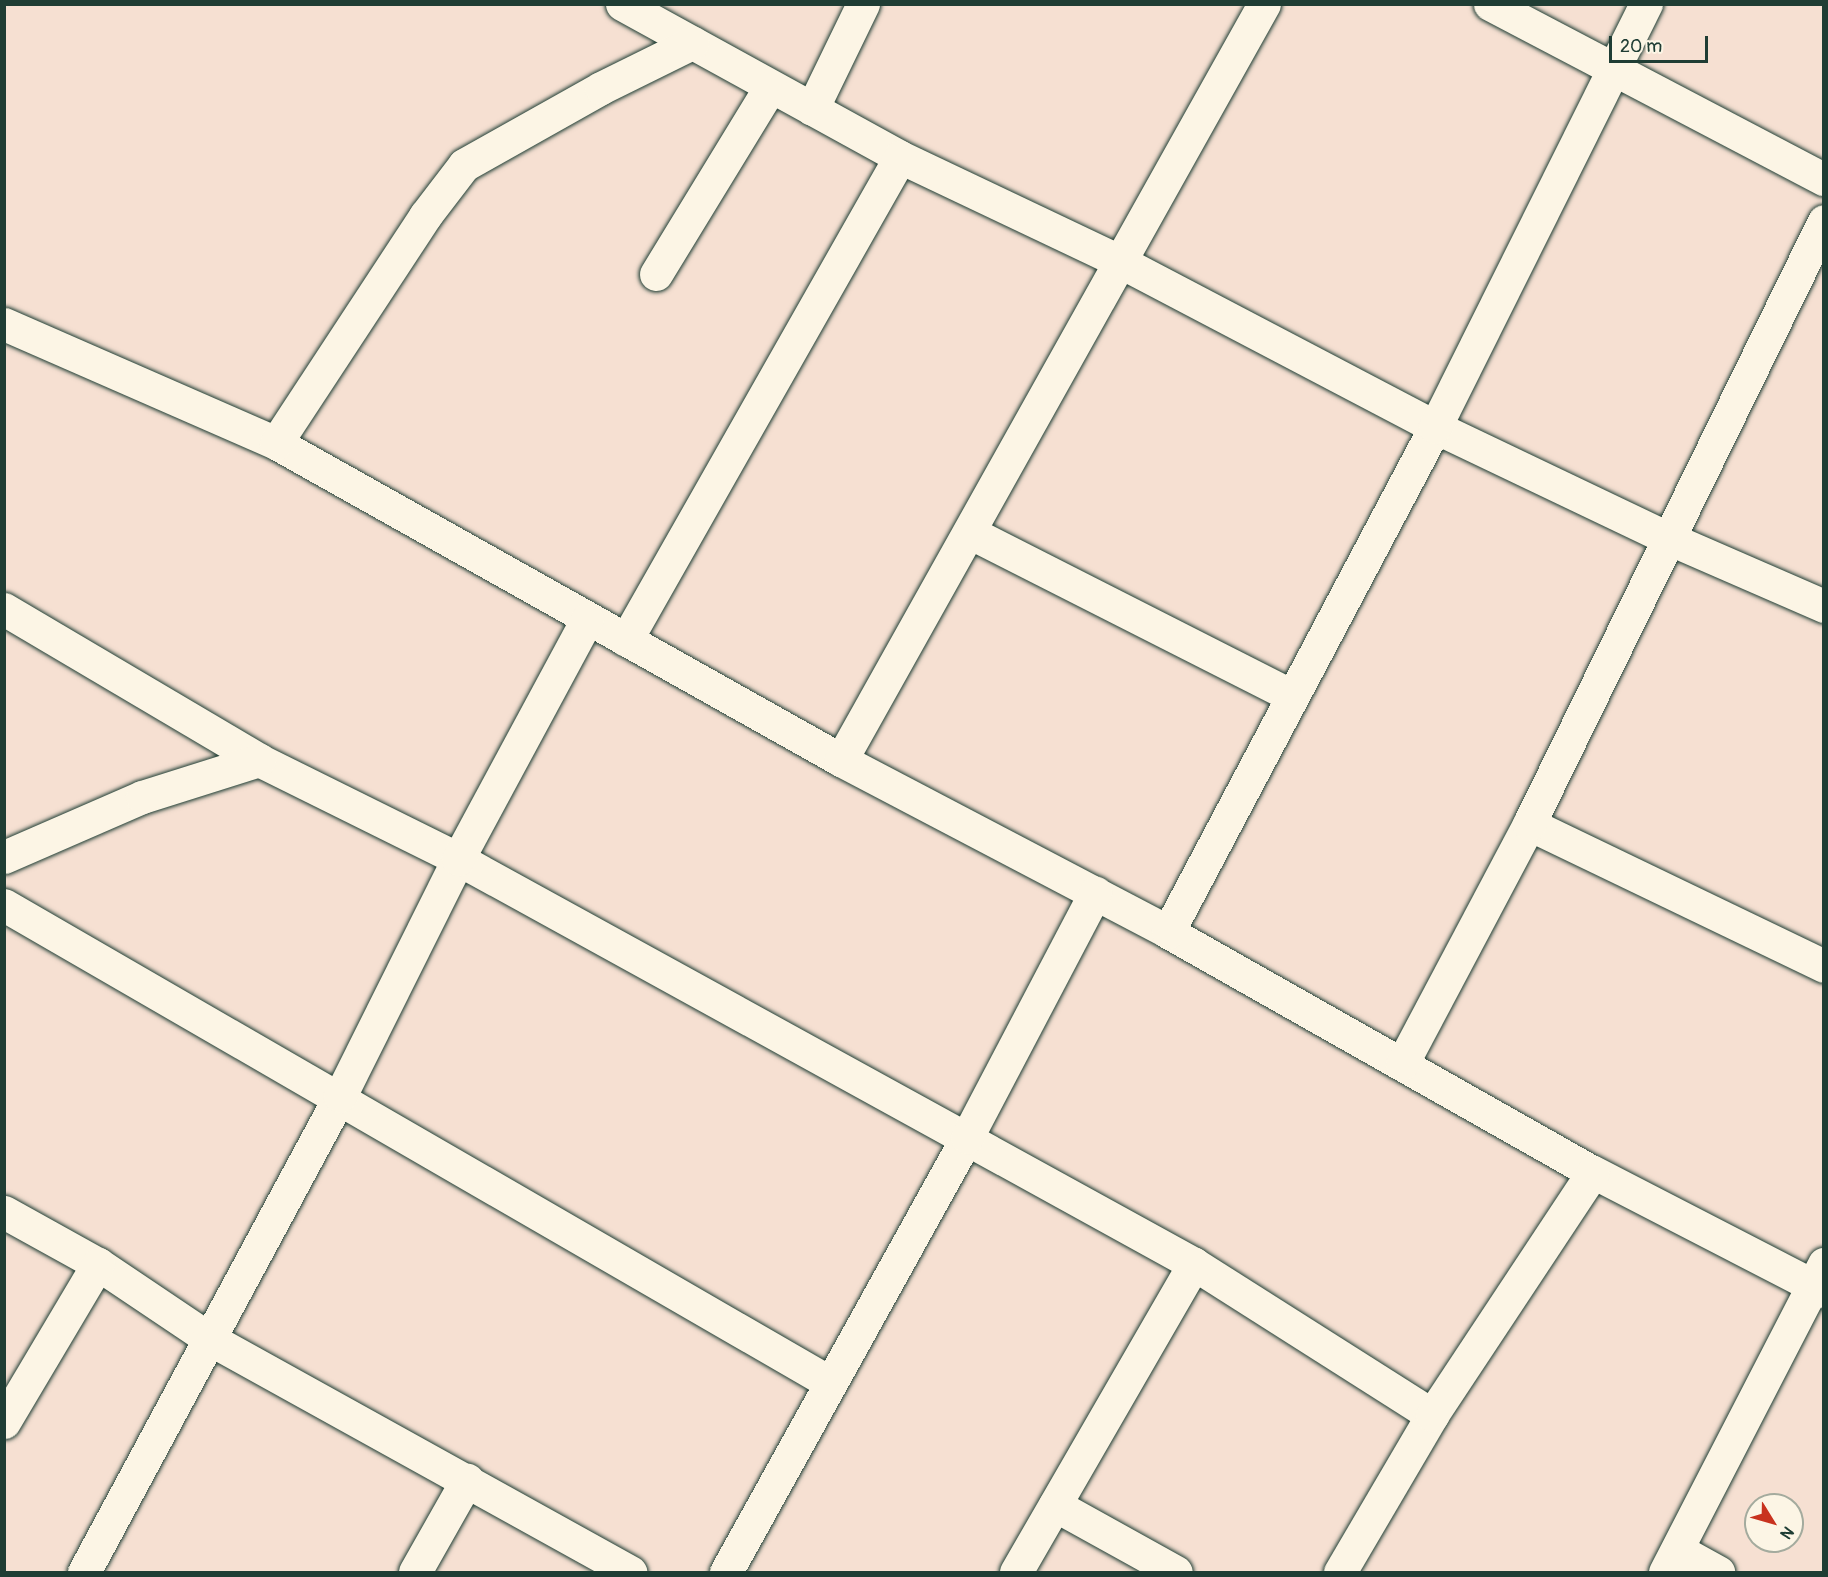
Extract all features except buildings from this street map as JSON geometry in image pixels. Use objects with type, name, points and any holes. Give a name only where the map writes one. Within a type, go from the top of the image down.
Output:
[{"type":"street","points":[[622,4],[770,87],[900,156],[1121,262],[1435,427],[1670,539],[1824,606]]},
{"type":"street","points":[[812,109],[863,4]]},
{"type":"street","points":[[841,760],[971,534],[1264,4]]},
{"type":"street","points":[[1490,4],[1824,178]]},
{"type":"street","points":[[1168,932],[1435,427],[1646,4]]},
{"type":"street","points":[[276,443],[425,216],[464,165],[601,88],[692,43]]},
{"type":"street","points":[[656,274],[770,87]]},
{"type":"street","points":[[626,640],[900,156]]},
{"type":"street","points":[[1402,1064],[1529,824],[1824,221]]},
{"type":"street","points":[[4,324],[276,443],[587,620],[841,760],[1168,932],[1593,1172],[1820,1280],[1672,1561],[1718,1572]]},
{"type":"street","points":[[971,534],[1292,696]]},
{"type":"street","points":[[4,609],[259,760],[458,859],[967,1137],[1194,1264],[1432,1415]]},
{"type":"street","points":[[84,1572],[340,1096],[458,859],[587,620]]},
{"type":"street","points":[[4,856],[141,797],[259,760]]},
{"type":"street","points":[[1529,824],[1824,966]]},
{"type":"street","points":[[726,1572],[829,1382],[967,1137],[1095,893]]},
{"type":"street","points":[[4,905],[340,1096],[829,1382]]},
{"type":"street","points":[[1340,1572],[1432,1415],[1593,1172]]},
{"type":"street","points":[[4,1212],[98,1263],[208,1338],[631,1572]]},
{"type":"street","points":[[4,1422],[98,1263]]},
{"type":"street","points":[[1017,1572],[1194,1264]]},
{"type":"street","points":[[415,1572],[466,1480]]},
{"type":"street","points":[[1055,1505],[1176,1572]]}]
